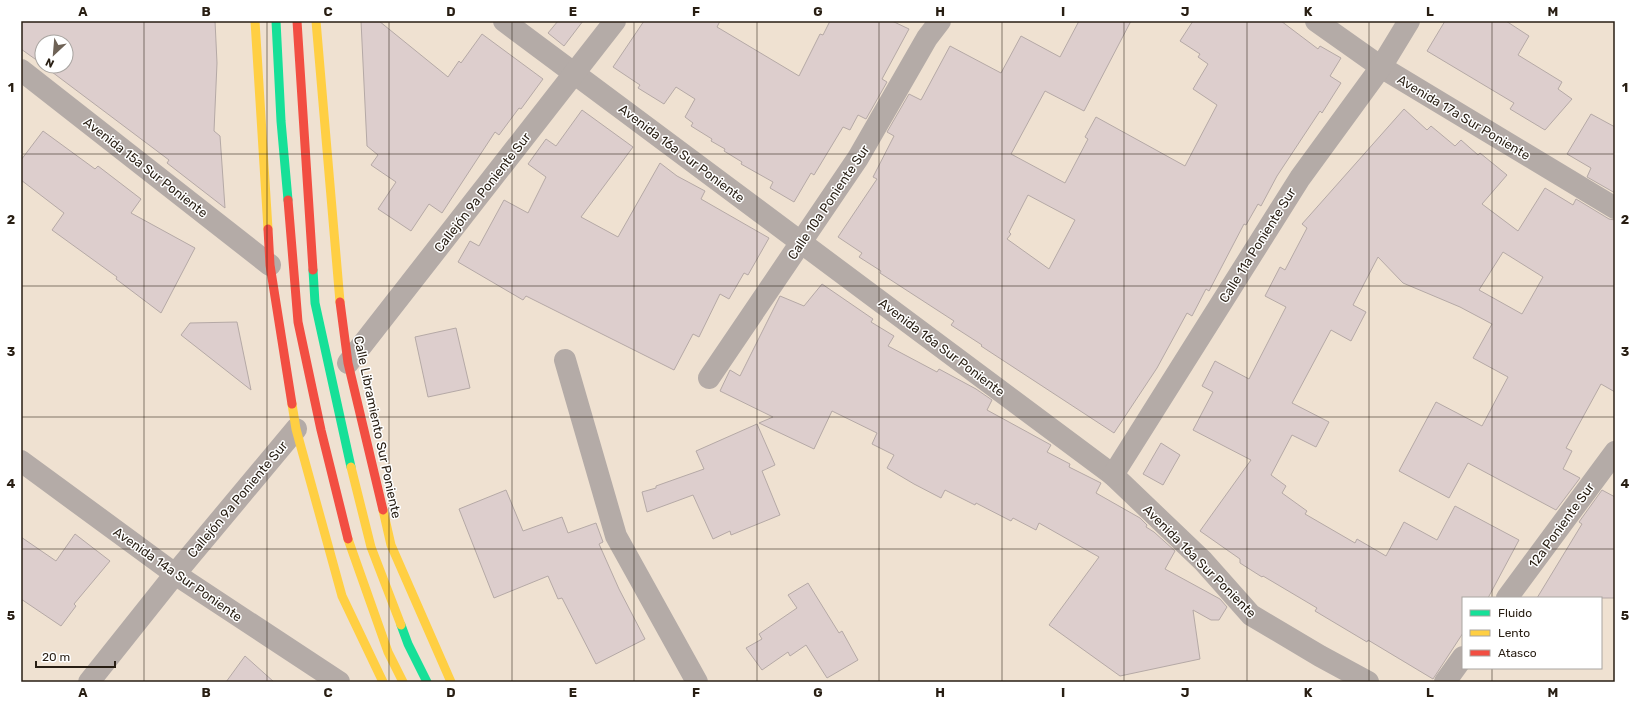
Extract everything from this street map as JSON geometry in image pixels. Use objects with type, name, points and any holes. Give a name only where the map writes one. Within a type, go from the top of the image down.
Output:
[{"type":"main road","points":[[255,21],[270,265],[296,429],[342,596],[382,682]]},
{"type":"main road","points":[[276,21],[281,121],[298,322],[321,430],[347,537],[388,652],[403,682]]},
{"type":"main road","points":[[297,21],[315,303],[348,456],[371,547],[408,644],[427,682]]},
{"type":"main road","name":"Calle Libramiento Sur Poniente","points":[[316,21],[337,282],[348,363],[391,545],[451,682]]},
{"type":"street","name":"Avenida 16a Sur Poniente","points":[[504,21],[1112,475],[1203,561],[1251,614],[1320,656],[1368,682]]},
{"type":"street","name":"Callejón 9a Poniente Sur","points":[[348,363],[615,21]]},
{"type":"street","name":"Calle 10a Poniente Sur","points":[[709,378],[858,158],[927,38],[940,21]]},
{"type":"street","name":"Avenida 17a Sur Poniente","points":[[1316,21],[1381,68],[1615,208]]},
{"type":"street","name":"Calle 11a Poniente Sur","points":[[1112,475],[1300,178],[1381,68],[1409,21]]},
{"type":"street","name":"Avenida 15a Sur Poniente","points":[[21,70],[270,265]]},
{"type":"street","points":[[565,360],[616,536],[697,682]]},
{"type":"street","name":"Callejón 9a Poniente Sur","points":[[89,682],[175,574],[296,429]]},
{"type":"street","name":"12a Poniente Sur","points":[[1508,597],[1613,458]]},
{"type":"street","name":"Avenida 14a Sur Poniente","points":[[21,461],[175,574],[339,682]]},
{"type":"street","points":[[1445,682],[1462,658]]},
{"type":"building","points":[[21,21],[215,21],[217,63],[214,131],[220,136],[225,208],[167,163],[169,160],[55,74],[74,74],[74,34],[34,34],[34,58],[21,49]]},
{"type":"building","points":[[361,21],[379,21],[448,77],[459,61],[461,63],[482,34],[543,79],[521,109],[519,108],[499,135],[495,132],[442,213],[429,204],[411,231],[378,209],[396,182],[371,165],[378,155],[367,146]]},
{"type":"building","points":[[558,21],[583,21],[564,46],[548,33]]},
{"type":"building","points":[[644,21],[720,21],[717,27],[799,76],[820,34],[823,35],[830,21],[892,21],[909,29],[882,79],[887,82],[866,119],[858,115],[850,130],[843,127],[814,175],[811,173],[794,202],[770,188],[773,182],[741,164],[742,162],[724,151],[725,149],[711,141],[712,139],[691,126],[693,123],[685,117],[695,99],[676,87],[664,104],[638,88],[640,85],[613,67]]},
{"type":"building","points":[[1079,21],[1131,21],[1084,111],[1045,91],[1011,154],[1065,183],[1088,139],[1085,137],[1096,117],[1185,166],[1217,105],[1193,89],[1208,64],[1198,57],[1200,54],[1180,41],[1193,21],[1281,21],[1318,49],[1320,46],[1341,58],[1330,76],[1341,83],[1322,113],[1320,111],[1277,176],[1261,206],[1258,204],[1246,225],[1244,224],[1209,291],[1206,289],[1192,316],[1187,313],[1157,368],[1114,433],[951,325],[954,321],[880,273],[881,271],[859,257],[862,253],[838,237],[877,179],[873,177],[894,136],[887,132],[909,94],[921,100],[950,46],[1001,73],[1021,36],[1060,57]],"holes":[[[1028,195],[1075,220],[1049,269],[1007,239],[1011,234],[1009,232]]]},
{"type":"building","points":[[1445,21],[1506,21],[1529,36],[1518,55],[1562,82],[1558,89],[1572,99],[1545,130],[1510,109],[1514,103],[1427,51]]},
{"type":"building","points":[[1404,109],[1427,130],[1431,126],[1455,146],[1461,140],[1478,155],[1480,153],[1507,175],[1482,204],[1518,231],[1545,188],[1573,205],[1576,199],[1609,219],[1615,220],[1615,392],[1601,384],[1566,448],[1572,451],[1563,469],[1580,478],[1556,510],[1468,463],[1449,498],[1399,471],[1436,402],[1482,426],[1508,377],[1473,358],[1492,324],[1460,307],[1403,283],[1378,257],[1353,305],[1366,312],[1351,341],[1331,330],[1292,403],[1329,422],[1316,447],[1292,435],[1271,475],[1286,486],[1282,493],[1307,511],[1305,514],[1355,543],[1357,539],[1386,556],[1404,522],[1437,540],[1455,506],[1519,540],[1489,597],[1462,597],[1462,635],[1433,679],[1368,640],[1367,642],[1315,611],[1317,608],[1240,563],[1240,559],[1200,531],[1251,460],[1193,430],[1213,392],[1202,386],[1215,361],[1249,379],[1286,307],[1265,296],[1280,267],[1285,270],[1307,228],[1302,224]],"holes":[[[1503,252],[1543,277],[1522,314],[1479,290]]]},
{"type":"building","points":[[582,110],[633,147],[581,217],[618,237],[660,163],[677,176],[705,191],[701,199],[769,238],[748,275],[744,273],[729,299],[720,294],[699,337],[693,334],[674,370],[526,296],[523,300],[458,262],[470,241],[479,246],[504,200],[528,213],[546,177],[528,164],[546,139],[556,146]]},
{"type":"building","points":[[1591,114],[1615,127],[1615,193],[1587,177],[1591,168],[1567,154]]},
{"type":"building","points":[[43,131],[95,169],[98,166],[141,199],[131,213],[195,248],[161,313],[116,279],[117,277],[52,230],[64,213],[21,180],[21,160]]},
{"type":"building","points":[[822,284],[873,319],[871,322],[894,336],[888,346],[937,372],[939,369],[976,389],[992,400],[987,410],[1051,445],[1047,452],[1070,464],[1069,467],[1101,483],[1096,493],[1140,518],[1147,525],[1146,527],[1154,532],[1175,551],[1165,569],[1220,599],[1227,607],[1219,620],[1211,620],[1193,610],[1200,659],[1120,676],[1049,625],[1099,557],[1039,523],[1036,530],[1013,518],[1011,521],[976,503],[975,505],[945,490],[941,498],[914,484],[887,468],[894,455],[872,444],[877,433],[832,411],[814,449],[759,423],[773,417],[720,391],[730,370],[740,376],[780,296],[804,306]]},
{"type":"building","points":[[237,322],[251,390],[181,335],[190,323]]},
{"type":"building","points":[[456,328],[470,388],[428,397],[415,337]]},
{"type":"building","points":[[757,424],[775,465],[762,471],[780,515],[731,535],[730,531],[713,539],[693,495],[647,512],[642,492],[704,469],[696,451]]},
{"type":"building","points":[[1161,443],[1180,455],[1163,485],[1143,474]]},
{"type":"building","points":[[506,490],[523,531],[562,517],[568,533],[596,523],[603,542],[599,544],[619,589],[645,639],[596,664],[562,598],[558,599],[548,576],[494,598],[459,509]]},
{"type":"building","points":[[1602,490],[1615,497],[1615,598],[1538,597],[1582,524],[1579,522]]},
{"type":"building","points":[[75,534],[110,561],[74,604],[76,606],[61,626],[21,599],[21,537],[56,561]]},
{"type":"building","points":[[808,583],[839,633],[842,631],[858,660],[827,678],[806,645],[790,656],[788,652],[762,670],[746,648],[762,639],[759,634],[797,608],[788,595]]},
{"type":"building","points":[[245,656],[274,682],[226,682]]},
{"type":"traffic: fast","points":[[276,21],[281,121],[288,200]]},
{"type":"traffic: fast","points":[[313,270],[315,303],[351,467]]},
{"type":"traffic: fast","points":[[401,625],[408,644],[427,682]]},
{"type":"traffic: slow","points":[[255,21],[268,229]]},
{"type":"traffic: slow","points":[[316,21],[340,302]]},
{"type":"traffic: slow","points":[[292,404],[296,429],[342,596],[383,682]]},
{"type":"traffic: slow","points":[[351,467],[371,547],[401,625]]},
{"type":"traffic: slow","points":[[383,510],[391,545],[451,682]]},
{"type":"traffic: slow","points":[[348,539],[388,652],[403,682]]},
{"type":"traffic: jam","points":[[297,21],[313,270]]},
{"type":"traffic: jam","points":[[288,200],[298,322],[321,430],[348,539]]},
{"type":"traffic: jam","points":[[268,229],[270,265],[292,404]]},
{"type":"traffic: jam","points":[[340,302],[348,363],[383,510]]}]
